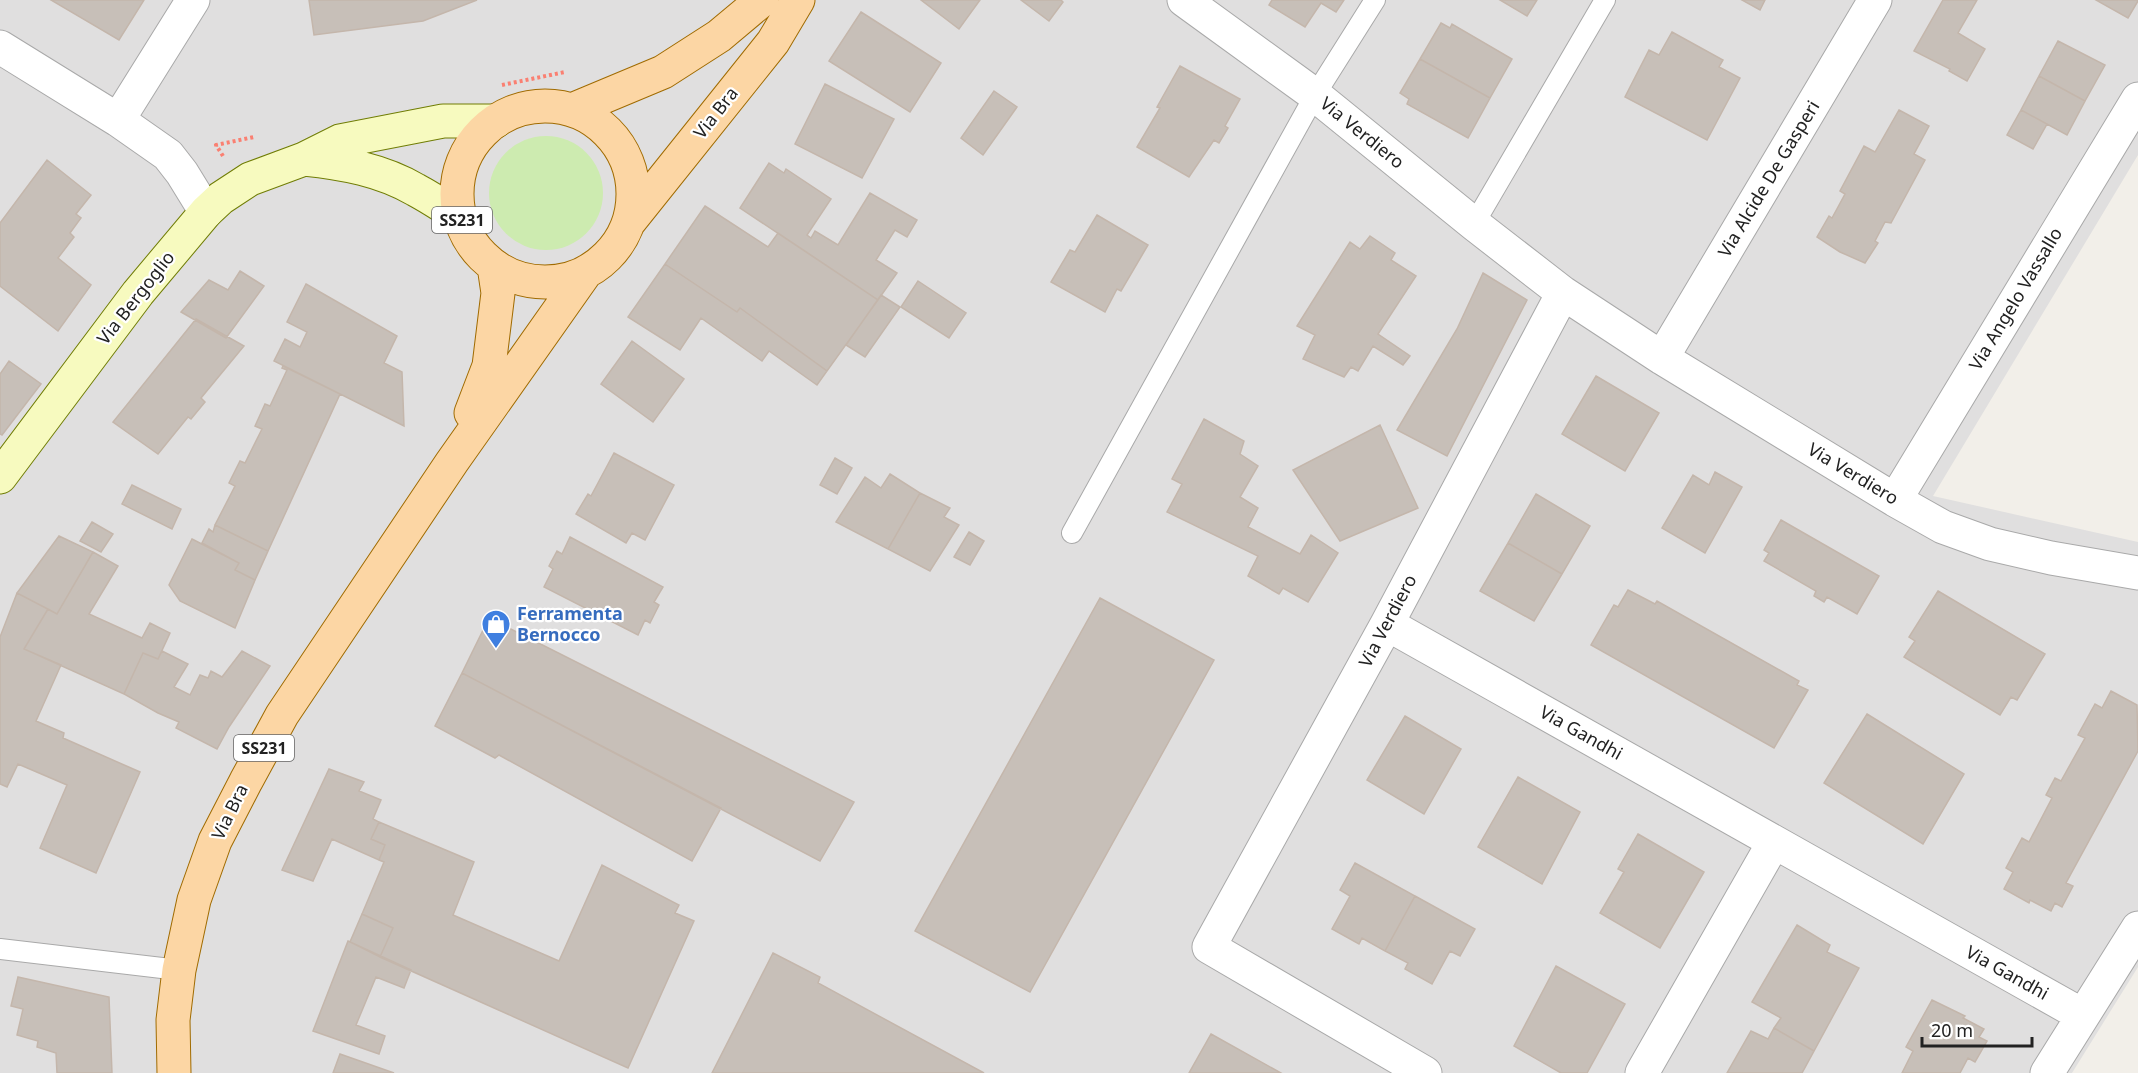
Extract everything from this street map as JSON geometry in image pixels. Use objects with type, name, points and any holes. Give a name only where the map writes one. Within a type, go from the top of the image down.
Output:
[{"type":"main road","name":"Via Bra","points":[[572,110],[663,72],[773,4]]},
{"type":"main road","name":"Via Bra","points":[[629,222],[634,195],[630,167],[617,142],[598,122],[572,110],[546,106],[520,109],[496,121],[476,140],[463,163],[457,190],[460,217],[473,245],[494,266],[516,277],[540,282],[564,280],[586,272],[604,259],[619,242],[629,222],[766,51],[773,4]]},
{"type":"main road","name":"Via Bergoglio","points":[[0,477],[138,293],[206,212],[221,198],[250,179],[304,159],[339,141],[442,121],[496,121]]},
{"type":"main road","name":"Via Bergoglio","points":[[304,159],[341,163],[370,171],[415,189],[460,217]]},
{"type":"main road","name":"Via Bra","points":[[452,462],[489,366],[498,293],[494,266]]},
{"type":"main road","name":"Via Bra","points":[[174,1073],[173,1020],[179,970],[198,890],[215,841],[282,715],[452,462],[586,272]]},
{"type":"street","points":[[118,120],[193,0]]},
{"type":"street","name":"Via Verdiero","points":[[1184,0],[1315,95],[1563,293],[1662,358],[1895,500],[1943,527],[1990,544],[2050,558],[2138,573]]},
{"type":"street","name":"Via Alcide De Gasperi","points":[[1662,358],[1875,0]]},
{"type":"street","points":[[0,46],[118,120],[168,155],[206,212]]},
{"type":"street","name":"Via Angelo Vassallo","points":[[1895,500],[2138,99]]},
{"type":"street","name":"Via Verdiero","points":[[1425,1073],[1209,947],[1387,624],[1563,293]]},
{"type":"street","name":"Via Gandhi","points":[[1387,624],[2082,1016]]},
{"type":"street","points":[[1642,1073],[1774,842]]},
{"type":"street","points":[[2047,1073],[2138,928]]},
{"type":"lane","points":[[1072,533],[1315,95],[1375,0]]},
{"type":"lane","points":[[1474,224],[1605,0]]},
{"type":"lane","points":[[0,949],[179,970]]},
{"type":"shaded area","points":[[0,0],[2138,0],[2138,155],[1933,496],[2138,542],[2138,967],[2072,1073],[0,1073]]},
{"type":"green space","points":[[546,136],[568,141],[586,153],[598,171],[603,193],[598,215],[586,233],[568,245],[546,250],[524,245],[506,233],[494,215],[489,193],[494,171],[506,153],[524,141]]},
{"type":"building","points":[[51,0],[144,0],[119,40]]},
{"type":"building","points":[[309,0],[477,0],[423,21],[314,35]]},
{"type":"building","points":[[921,0],[980,0],[959,29]]},
{"type":"building","points":[[1021,0],[1061,0],[1063,2],[1049,21]]},
{"type":"building","points":[[1272,0],[1344,0],[1336,12],[1321,3],[1305,27],[1269,5]]},
{"type":"building","points":[[1500,0],[1537,0],[1527,16]]},
{"type":"building","points":[[1742,0],[1765,0],[1760,10]]},
{"type":"building","points":[[1943,0],[1977,0],[1958,33],[1985,49],[1967,81],[1949,71],[1950,69],[1914,51]]},
{"type":"building","points":[[2096,0],[2138,0],[2138,1],[2128,18]]},
{"type":"building","points":[[861,12],[941,63],[910,112],[829,61]]},
{"type":"building","points":[[1441,23],[1450,28],[1452,24],[1512,59],[1490,98],[1420,59]]},
{"type":"building","points":[[1672,32],[1723,60],[1719,67],[1740,78],[1707,140],[1625,97],[1649,50],[1659,55]]},
{"type":"building","points":[[2058,41],[2105,65],[2085,101],[2039,76]]},
{"type":"building","points":[[1420,59],[1490,98],[1468,138],[1407,104],[1409,99],[1400,93]]},
{"type":"building","points":[[1180,66],[1240,99],[1225,126],[1228,128],[1219,143],[1214,140],[1189,177],[1137,147],[1160,108],[1157,107]]},
{"type":"building","points":[[2039,76],[2085,101],[2067,135],[2021,110]]},
{"type":"building","points":[[825,84],[894,119],[862,178],[795,144]]},
{"type":"building","points":[[994,91],[1017,107],[983,155],[961,138]]},
{"type":"building","points":[[1899,110],[1929,126],[1914,154],[1925,160],[1891,223],[1885,222],[1875,241],[1878,243],[1865,263],[1840,252],[1817,237],[1829,216],[1832,218],[1845,194],[1840,191],[1864,146],[1875,152]]},
{"type":"building","points":[[2021,110],[2047,124],[2033,149],[2007,135]]},
{"type":"building","points":[[47,160],[91,195],[76,214],[81,218],[70,233],[74,237],[58,258],[91,285],[58,331],[0,286],[0,223]]},
{"type":"building","points":[[769,163],[784,173],[786,169],[831,199],[807,235],[811,238],[815,231],[838,245],[870,193],[917,220],[907,237],[895,230],[876,260],[897,273],[878,300],[740,208]]},
{"type":"building","points":[[705,206],[768,247],[778,233],[878,300],[827,371],[740,308],[737,312],[665,264]]},
{"type":"building","points":[[1097,215],[1148,245],[1121,291],[1117,289],[1105,312],[1051,282],[1070,250],[1075,252]]},
{"type":"building","points":[[1370,236],[1395,253],[1391,260],[1416,276],[1378,334],[1410,356],[1403,365],[1373,346],[1358,371],[1351,367],[1344,377],[1303,359],[1315,335],[1297,326],[1350,242],[1360,249]]},
{"type":"building","points":[[665,264],[737,312],[740,308],[827,371],[817,385],[769,351],[762,361],[701,318],[680,350],[628,317]]},
{"type":"building","points":[[240,271],[264,286],[226,338],[181,312],[209,280],[228,290]]},
{"type":"building","points":[[1483,273],[1527,300],[1447,456],[1397,430],[1457,329]]},
{"type":"building","points":[[918,281],[966,313],[949,338],[901,307]]},
{"type":"building","points":[[306,284],[397,336],[384,363],[402,372],[404,426],[274,361],[285,339],[300,347],[307,332],[287,322]]},
{"type":"building","points":[[881,295],[900,307],[865,357],[846,345]]},
{"type":"building","points":[[196,319],[244,346],[201,398],[205,402],[191,419],[188,417],[158,454],[113,422]]},
{"type":"building","points":[[632,341],[684,379],[653,422],[601,384]]},
{"type":"building","points":[[9,361],[41,384],[2,435],[0,434],[0,374]]},
{"type":"building","points":[[283,366],[340,394],[268,551],[215,525],[235,486],[229,483],[240,461],[245,463],[262,429],[255,426],[265,404],[270,406],[287,370],[282,368]]},
{"type":"building","points":[[1596,376],[1659,413],[1625,471],[1562,434]]},
{"type":"building","points":[[1204,419],[1244,441],[1240,454],[1258,466],[1240,497],[1258,508],[1248,527],[1300,554],[1311,535],[1338,553],[1308,602],[1283,588],[1279,594],[1248,576],[1258,556],[1167,512],[1182,484],[1172,479]]},
{"type":"building","points":[[1380,425],[1418,508],[1340,541],[1293,470]]},
{"type":"building","points":[[614,453],[674,485],[645,540],[632,533],[626,543],[576,514],[588,494],[591,496]]},
{"type":"building","points":[[835,458],[852,468],[837,494],[820,485]]},
{"type":"building","points":[[1715,472],[1742,487],[1705,553],[1662,528],[1693,475],[1709,485]]},
{"type":"building","points":[[890,474],[920,493],[888,549],[836,522],[865,477],[881,488]]},
{"type":"building","points":[[132,485],[181,509],[172,529],[122,504]]},
{"type":"building","points":[[920,493],[950,508],[944,517],[959,525],[930,571],[888,549]]},
{"type":"building","points":[[1536,494],[1590,526],[1562,574],[1508,543]]},
{"type":"building","points":[[1781,520],[1879,576],[1857,614],[1827,597],[1824,602],[1814,596],[1816,591],[1764,561],[1769,553],[1764,550]]},
{"type":"building","points":[[92,522],[113,534],[101,552],[80,541]]},
{"type":"building","points":[[215,525],[268,551],[255,580],[235,570],[239,563],[202,543],[209,529],[213,532]]},
{"type":"building","points":[[969,532],[984,541],[970,565],[954,557]]},
{"type":"building","points":[[59,536],[93,552],[57,614],[17,593]]},
{"type":"building","points":[[570,537],[663,587],[654,602],[659,605],[650,623],[645,620],[638,635],[544,587],[553,569],[549,566],[557,551],[562,554]]},
{"type":"building","points":[[192,539],[239,563],[235,570],[255,580],[235,628],[180,601],[169,585]]},
{"type":"building","points":[[1508,543],[1562,574],[1534,621],[1480,591]]},
{"type":"building","points":[[93,552],[118,566],[89,614],[142,638],[150,623],[170,633],[158,659],[143,653],[124,694],[24,649],[48,609],[57,614]]},
{"type":"building","points":[[1628,590],[1655,604],[1657,601],[1799,681],[1797,685],[1808,690],[1774,748],[1591,645],[1614,605],[1618,607]]},
{"type":"building","points":[[1938,591],[2045,654],[2017,700],[2011,697],[2000,715],[1904,657],[1915,641],[1909,637]]},
{"type":"building","points":[[17,593],[48,609],[24,649],[61,665],[36,721],[64,733],[63,738],[140,772],[96,873],[40,848],[67,785],[18,764],[7,787],[0,784],[0,637]]},
{"type":"building","points":[[1100,598],[1214,660],[1030,992],[915,931]]},
{"type":"building","points":[[489,618],[854,802],[820,861],[462,673]]},
{"type":"building","points":[[162,651],[188,664],[174,687],[190,695],[200,675],[208,678],[211,671],[222,677],[242,651],[270,666],[217,749],[176,728],[179,722],[124,694],[143,653],[158,659]]},
{"type":"building","points":[[462,673],[721,808],[692,861],[499,755],[495,758],[435,726]]},
{"type":"building","points":[[2111,691],[2137,705],[2138,751],[2066,883],[2073,886],[2062,907],[2055,903],[2051,911],[2030,900],[2029,903],[2004,889],[2013,872],[2006,868],[2022,838],[2029,842],[2052,798],[2046,795],[2055,778],[2061,781],[2085,738],[2078,735],[2095,704],[2102,708]]},
{"type":"building","points":[[1867,714],[1964,774],[1923,844],[1824,783]]},
{"type":"building","points":[[1405,716],[1461,749],[1424,814],[1367,780]]},
{"type":"building","points":[[329,769],[364,782],[359,791],[381,800],[373,819],[379,822],[371,839],[385,845],[379,860],[332,839],[313,881],[282,870]]},
{"type":"building","points":[[1518,777],[1580,812],[1542,884],[1478,847]]},
{"type":"building","points":[[379,822],[474,862],[453,915],[559,961],[602,865],[679,905],[675,913],[694,921],[628,1068],[380,957],[393,928],[362,914],[384,862],[379,860],[385,845],[371,839]]},
{"type":"building","points":[[1638,834],[1704,872],[1660,948],[1600,913],[1624,872],[1618,869]]},
{"type":"building","points":[[1355,863],[1415,896],[1385,951],[1362,938],[1359,944],[1332,929],[1350,896],[1340,890]]},
{"type":"building","points":[[1415,896],[1475,929],[1460,956],[1450,951],[1432,984],[1405,969],[1408,963],[1385,951]]},
{"type":"building","points":[[362,914],[393,928],[380,957],[350,942]]},
{"type":"building","points":[[1797,925],[1830,945],[1827,952],[1859,968],[1814,1051],[1774,1028],[1781,1018],[1752,1002]]},
{"type":"building","points":[[348,941],[411,970],[404,988],[376,977],[356,1025],[385,1036],[379,1054],[313,1031]]},
{"type":"building","points":[[773,953],[820,977],[818,983],[984,1073],[712,1073]]},
{"type":"building","points":[[1556,966],[1625,1004],[1587,1073],[1561,1073],[1514,1046]]},
{"type":"building","points":[[18,977],[109,997],[112,1073],[57,1073],[56,1053],[37,1047],[38,1041],[17,1035],[23,1009],[11,1006]]},
{"type":"building","points":[[1932,1000],[1965,1016],[1963,1018],[1984,1029],[1979,1037],[1987,1041],[1975,1062],[1968,1058],[1960,1073],[1902,1073],[1913,1051],[1906,1047]]},
{"type":"building","points":[[1774,1028],[1814,1051],[1802,1073],[1727,1073],[1751,1031],[1768,1039]]},
{"type":"building","points":[[1211,1034],[1281,1073],[1189,1073]]},
{"type":"building","points":[[340,1054],[394,1073],[333,1073]]},
{"type":"place","name":"Ferramenta Bernocco","points":[[496,650]]}]
